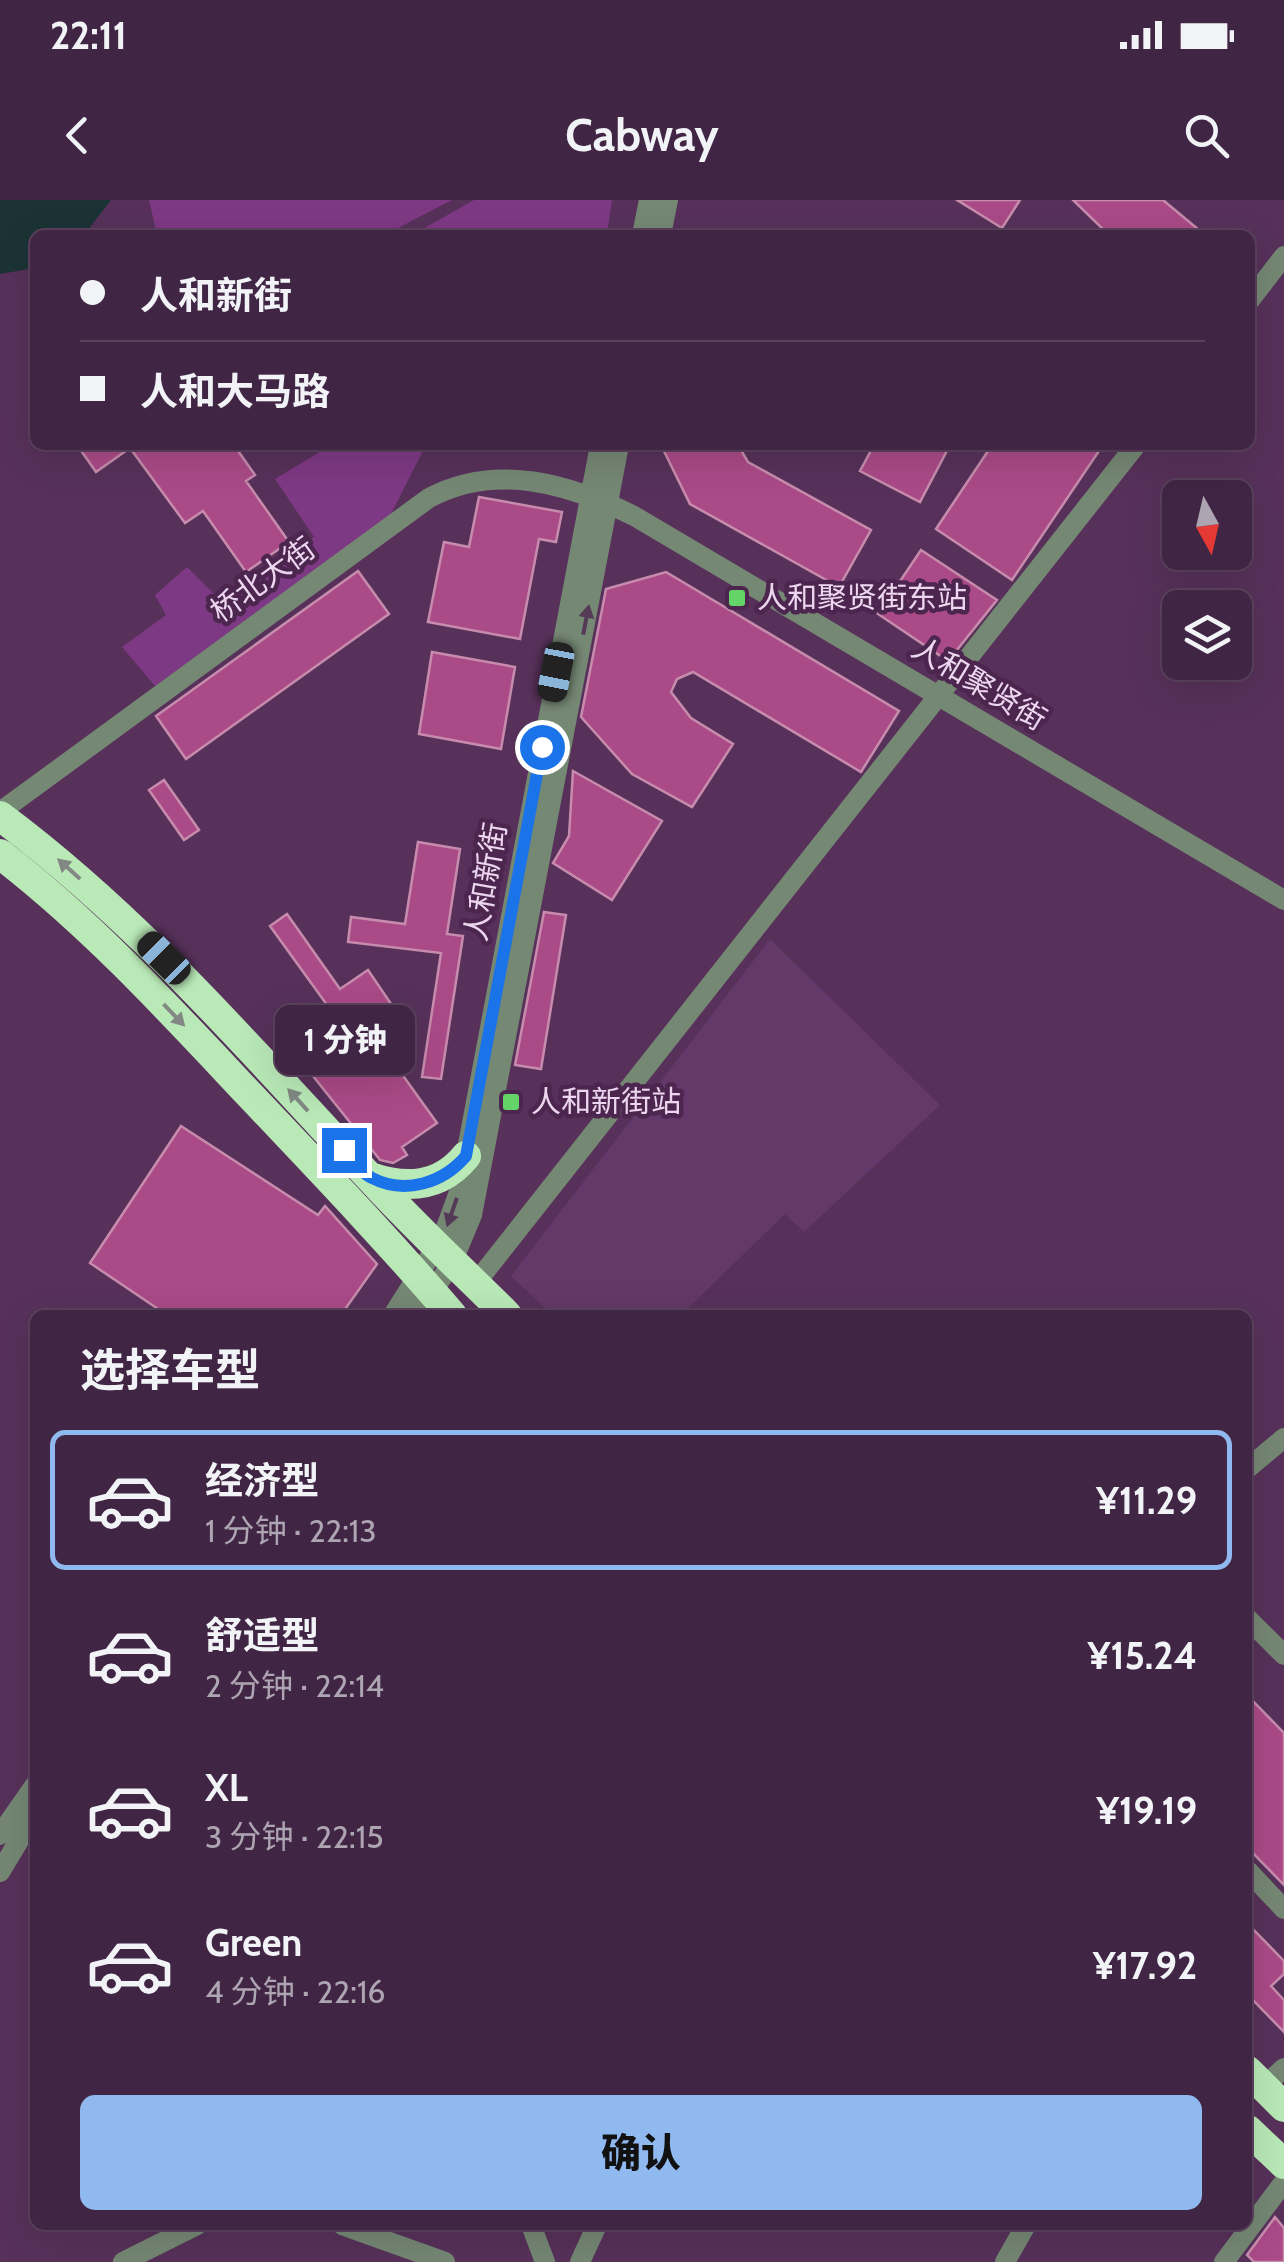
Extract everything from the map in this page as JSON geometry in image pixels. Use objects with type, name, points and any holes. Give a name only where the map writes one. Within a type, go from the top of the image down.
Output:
[{"type":"highway","points":[[0,814],[59,860],[146,941],[444,1255],[502,1310]]},
{"type":"highway","points":[[0,854],[50,894],[127,966],[430,1300]]},
{"type":"highway","points":[[369,1177],[400,1186],[431,1182],[457,1167],[466,1156]]},
{"type":"highway","points":[[1252,2134],[1284,2164]]},
{"type":"street","points":[[643,230],[649,200]]},
{"type":"street","points":[[662,230],[668,200]]},
{"type":"street","points":[[1255,294],[1284,256]]},
{"type":"street","name":"人和新街","points":[[444,1255],[464,1238],[478,1189],[598,500],[600,450]]},
{"type":"street","name":"人和新街","points":[[405,1310],[430,1300],[444,1255],[598,500],[617,450]]},
{"type":"street","points":[[476,1284],[1132,450]]},
{"type":"street","name":"桥北大街","points":[[0,814],[429,498],[457,484],[490,478],[542,482],[598,500]]},
{"type":"street","name":"人和聚贤街","points":[[598,500],[658,528],[1284,900]]},
{"type":"street","points":[[1252,1465],[1284,1438]]},
{"type":"street","points":[[1252,1622],[1284,1655]]},
{"type":"street","points":[[0,1835],[30,1792]]},
{"type":"street","points":[[0,1872],[30,1822]]},
{"type":"street","points":[[1252,1875],[1284,1908]]},
{"type":"street","points":[[1252,2225],[1284,2182]]},
{"type":"street","points":[[123,2262],[187,2230]]},
{"type":"street","points":[[356,2230],[445,2262]]},
{"type":"street","points":[[533,2230],[545,2262]]},
{"type":"street","points":[[580,2262],[595,2230]]},
{"type":"street","points":[[1005,2262],[1023,2230]]},
{"type":"street","points":[[1224,2262],[1248,2230]]},
{"type":"shaded area","points":[[0,200],[111,200],[88,230],[30,230],[30,269],[0,274]]},
{"type":"shaded area","points":[[149,200],[452,200],[398,228],[383,230],[156,230]]},
{"type":"shaded area","points":[[474,200],[612,200],[608,230],[421,230]]},
{"type":"shaded area","points":[[323,450],[423,450],[390,516],[155,686],[122,647],[166,615],[155,595],[187,567],[217,597],[314,537],[275,479]]},
{"type":"shaded area","points":[[770,939],[940,1105],[804,1232],[785,1214],[686,1310],[547,1310],[511,1276]]},
{"type":"building","points":[[957,200],[1020,200],[1002,228]]},
{"type":"building","points":[[1073,200],[1163,200],[1199,230],[1104,230]]},
{"type":"building","points":[[85,450],[127,450],[96,472],[82,452]]},
{"type":"building","points":[[131,450],[238,450],[255,475],[246,481],[289,542],[246,572],[203,511],[185,523]]},
{"type":"building","points":[[663,450],[741,450],[748,462],[871,530],[839,587],[690,504]]},
{"type":"building","points":[[871,450],[947,450],[920,502],[860,471]]},
{"type":"building","points":[[989,450],[1100,450],[1012,580],[936,529]]},
{"type":"building","points":[[479,497],[562,512],[556,542],[539,539],[520,639],[428,622],[444,542],[469,547]]},
{"type":"building","points":[[921,550],[997,600],[948,661],[878,614]]},
{"type":"building","points":[[358,571],[389,614],[186,759],[156,716]]},
{"type":"building","points":[[666,572],[899,711],[861,772],[693,672],[677,679],[671,692],[691,718],[733,744],[692,807],[632,774],[581,717],[606,589]]},
{"type":"building","points":[[432,652],[515,667],[501,749],[419,734]]},
{"type":"building","points":[[573,771],[662,821],[612,900],[553,863],[569,836]]},
{"type":"building","points":[[164,780],[199,830],[184,840],[149,790]]},
{"type":"building","points":[[418,842],[460,849],[447,934],[463,936],[441,1079],[422,1077],[441,953],[348,942],[351,917],[405,924]]},
{"type":"building","points":[[544,912],[566,915],[541,1069],[515,1065]]},
{"type":"building","points":[[287,914],[340,989],[368,970],[402,1020],[376,1038],[437,1123],[402,1147],[407,1155],[393,1163],[380,1160],[305,1066],[348,1034],[270,926]]},
{"type":"building","points":[[181,1126],[318,1215],[325,1206],[377,1264],[345,1310],[160,1310],[90,1263]]},
{"type":"building","points":[[1252,1700],[1284,1733],[1284,1885],[1252,1852]]},
{"type":"building","points":[[1252,1928],[1284,1961],[1284,1974],[1271,1986],[1284,2000],[1284,2032],[1252,1999]]},
{"type":"building","points":[[1275,2217],[1284,2228],[1284,2262],[1254,2262],[1247,2255]]},
{"type":"place","name":"人和聚贤街东站","points":[[737,598]]},
{"type":"place","name":"人和新街站","points":[[511,1102]]},
{"type":"route","points":[[344,1150],[369,1177],[400,1186],[431,1182],[448,1174],[466,1156],[542,747]]}]
